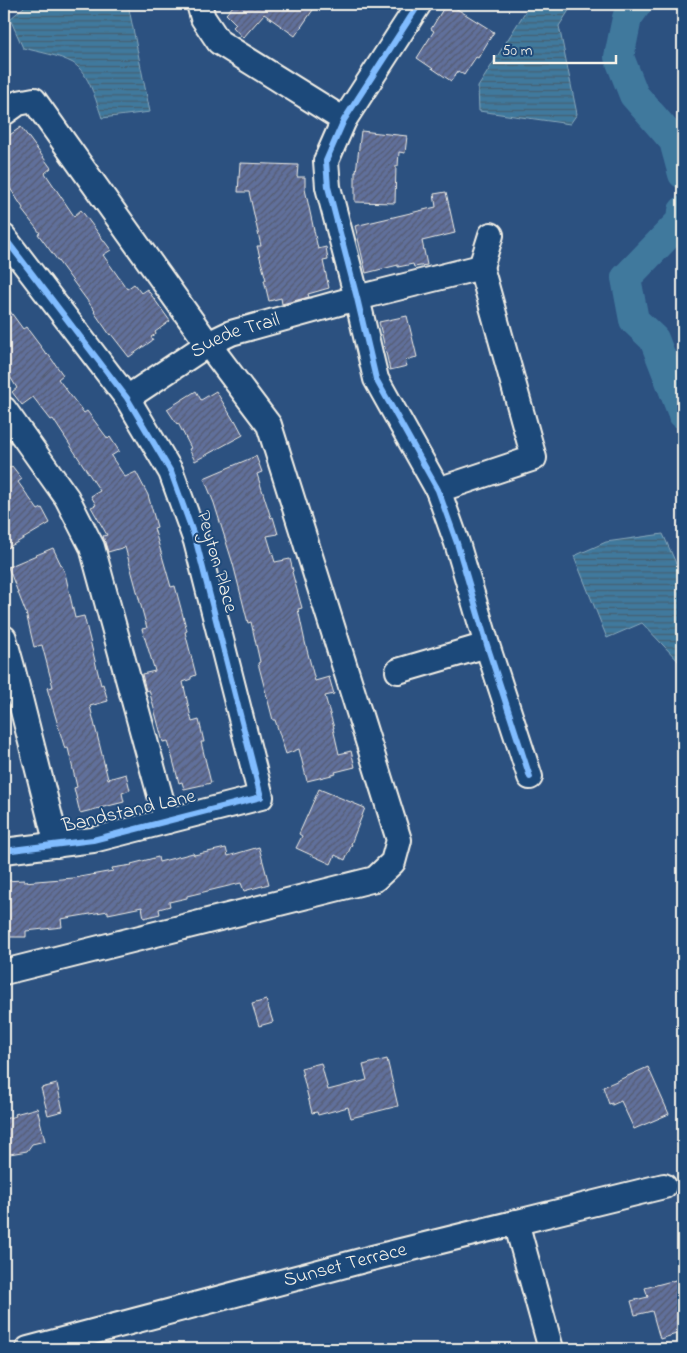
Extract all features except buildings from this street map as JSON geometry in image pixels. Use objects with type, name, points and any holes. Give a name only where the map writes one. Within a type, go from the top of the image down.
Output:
[{"type":"street","points":[[199,4],[203,18],[219,42],[344,120]]},
{"type":"street","points":[[419,4],[344,120],[326,161],[328,187],[358,298],[376,379],[438,490],[457,543],[487,645],[530,777]]},
{"type":"street","points":[[4,113],[18,103],[34,100],[208,344],[269,425],[399,840],[393,862],[375,879],[4,972]]},
{"type":"street","points":[[438,490],[542,461],[481,268],[491,235]]},
{"type":"street","name":"Peyton Place","points":[[4,237],[126,398],[171,472],[196,541],[261,797]]},
{"type":"street","name":"Suede Trail","points":[[126,398],[208,344],[231,332],[481,268]]},
{"type":"street","points":[[4,409],[67,498],[92,547],[167,821]]},
{"type":"street","points":[[4,638],[57,845]]},
{"type":"street","points":[[398,671],[487,645]]},
{"type":"street","name":"Bandstand Lane","points":[[4,851],[93,840],[261,797]]},
{"type":"street","name":"Sunset Terrace","points":[[28,1349],[516,1222],[664,1186]]},
{"type":"street","points":[[516,1222],[551,1349]]},
{"type":"water","points":[[24,4],[128,4],[150,112],[102,118],[88,80],[79,68],[61,58],[23,48],[10,19],[24,7]]},
{"type":"water","points":[[530,4],[573,4],[559,26],[577,114],[570,124],[479,111],[478,87]]},
{"type":"water","points":[[663,534],[683,579],[683,666],[642,623],[607,638],[574,556],[606,542]]},
{"type":"waterway","points":[[637,4],[627,18],[619,57],[634,95],[674,141],[683,174]]},
{"type":"waterway","points":[[683,211],[682,220],[626,278],[634,320],[654,339],[683,414]]},
{"type":"cycle path","points":[[419,4],[344,120],[326,161],[328,187],[376,379],[438,490],[457,543],[487,645],[530,777]]},
{"type":"cycle path","points":[[4,237],[127,398],[171,472],[196,541],[261,797],[93,840],[4,851]]}]
